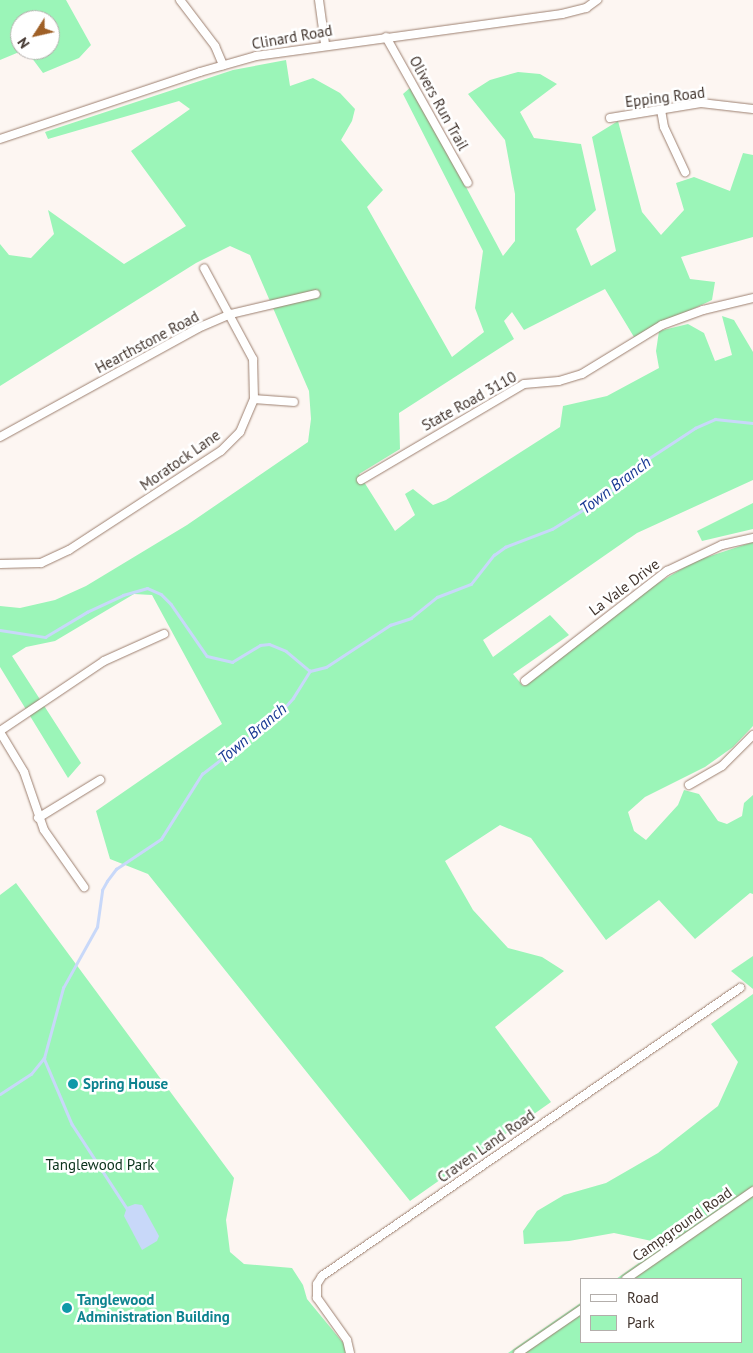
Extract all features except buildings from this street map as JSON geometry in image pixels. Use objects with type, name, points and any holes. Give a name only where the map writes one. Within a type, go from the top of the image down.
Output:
[{"type":"street","points":[[180,0],[214,46],[223,65]]},
{"type":"street","points":[[319,0],[325,44]]},
{"type":"street","name":"Clinard Road","points":[[0,139],[223,65],[325,44],[562,14],[586,8],[597,0]]},
{"type":"street","name":"Olivers Run Trail","points":[[386,37],[468,183]]},
{"type":"street","name":"Epping Road","points":[[610,118],[701,103],[753,109]]},
{"type":"street","points":[[661,110],[664,127],[685,172]]},
{"type":"street","name":"Moratock Lane","points":[[0,564],[41,563],[69,550],[221,451],[240,432],[254,399],[253,359],[231,314],[204,268]]},
{"type":"street","name":"Hearthstone Road","points":[[0,437],[198,328],[231,314],[316,294]]},
{"type":"street","name":"State Road 3110","points":[[361,480],[504,394],[524,384],[559,381],[582,374],[662,325],[704,310],[753,298]]},
{"type":"street","points":[[254,399],[294,402]]},
{"type":"street","name":"La Vale Drive","points":[[524,681],[666,571],[722,545],[753,538]]},
{"type":"street","points":[[84,886],[38,818],[24,772],[0,732],[104,661],[164,634]]},
{"type":"street","points":[[689,785],[722,766],[753,735]]},
{"type":"street","points":[[38,818],[100,780]]},
{"type":"street","name":"Craven Land Road","points":[[350,1353],[347,1340],[317,1298],[317,1284],[322,1276],[740,988]]},
{"type":"street","name":"Campground Road","points":[[627,1278],[753,1191]]},
{"type":"street","points":[[518,1353],[580,1310]]},
{"type":"green space","points":[[0,0],[66,0],[91,45],[79,58],[43,73],[33,60],[60,60],[60,10],[10,10],[10,56],[0,60]]},
{"type":"green space","points":[[286,60],[290,86],[313,78],[340,93],[355,109],[352,121],[341,140],[383,190],[367,207],[452,357],[484,332],[475,308],[483,251],[403,94],[412,86],[503,256],[515,241],[515,194],[505,140],[468,94],[490,80],[518,72],[540,74],[557,84],[520,112],[534,138],[581,144],[596,210],[576,229],[591,266],[616,251],[592,137],[618,121],[642,212],[661,235],[684,210],[676,183],[694,177],[730,191],[743,153],[753,155],[753,237],[681,257],[690,279],[715,282],[712,300],[634,337],[605,289],[524,330],[512,312],[504,321],[514,339],[399,413],[400,449],[359,474],[395,531],[415,515],[405,494],[413,489],[433,505],[446,500],[560,427],[563,406],[607,396],[659,368],[656,351],[659,331],[688,324],[704,333],[715,361],[732,355],[722,316],[734,320],[753,352],[753,480],[637,533],[483,640],[493,657],[550,615],[569,635],[513,674],[523,686],[653,586],[695,561],[753,542],[753,726],[733,747],[705,767],[645,797],[628,812],[634,831],[646,840],[678,805],[684,790],[699,794],[718,821],[727,824],[742,816],[744,803],[753,795],[753,894],[750,893],[695,939],[659,900],[606,940],[531,838],[500,825],[445,861],[473,910],[508,948],[542,957],[564,971],[495,1027],[551,1102],[410,1201],[148,874],[110,859],[96,811],[222,724],[152,595],[134,594],[55,641],[26,647],[12,656],[81,763],[68,778],[0,667],[0,606],[20,608],[55,600],[86,586],[187,525],[308,442],[311,419],[309,391],[250,255],[230,246],[196,263],[0,386],[0,244],[9,255],[31,258],[54,234],[48,210],[124,264],[186,226],[131,151],[190,109],[179,101],[48,139],[45,132],[233,70]]},
{"type":"green space","points":[[753,503],[753,529],[702,541],[697,531]]},
{"type":"green space","name":"Tanglewood Park","points":[[16,883],[234,1178],[226,1220],[230,1252],[244,1264],[292,1268],[303,1285],[307,1299],[344,1344],[346,1353],[0,1353],[0,895]]},
{"type":"green space","points":[[753,956],[753,989],[731,971]]},
{"type":"green space","points":[[753,994],[753,1353],[508,1353],[580,1303],[580,1343],[743,1343],[743,1278],[617,1278],[666,1244],[614,1233],[569,1241],[524,1244],[523,1231],[537,1211],[564,1195],[606,1183],[658,1153],[718,1106],[738,1062],[711,1024]]},
{"type":"water","points":[[135,1204],[142,1205],[159,1236],[157,1241],[142,1250],[124,1216],[127,1207]]},
{"type":"waterway","name":"Town Branch","points":[[0,1094],[31,1074],[44,1058],[63,988],[97,927],[102,890],[107,881],[116,869],[161,839],[202,774],[276,717],[293,698],[310,671],[326,667],[390,625],[411,618],[437,597],[471,584],[494,555],[505,547],[552,529],[589,506],[616,487],[631,470],[695,428],[715,419],[753,423]]},
{"type":"waterway","points":[[0,630],[45,637],[87,612],[123,595],[147,588],[161,594],[171,604],[207,656],[232,662],[260,645],[269,644],[286,651],[310,671]]},
{"type":"waterway","points":[[44,1058],[72,1124],[128,1210]]},
{"type":"place","name":"Spring House","points":[[73,1084]]},
{"type":"place","name":"Tanglewood Administration Building","points":[[67,1308]]}]
